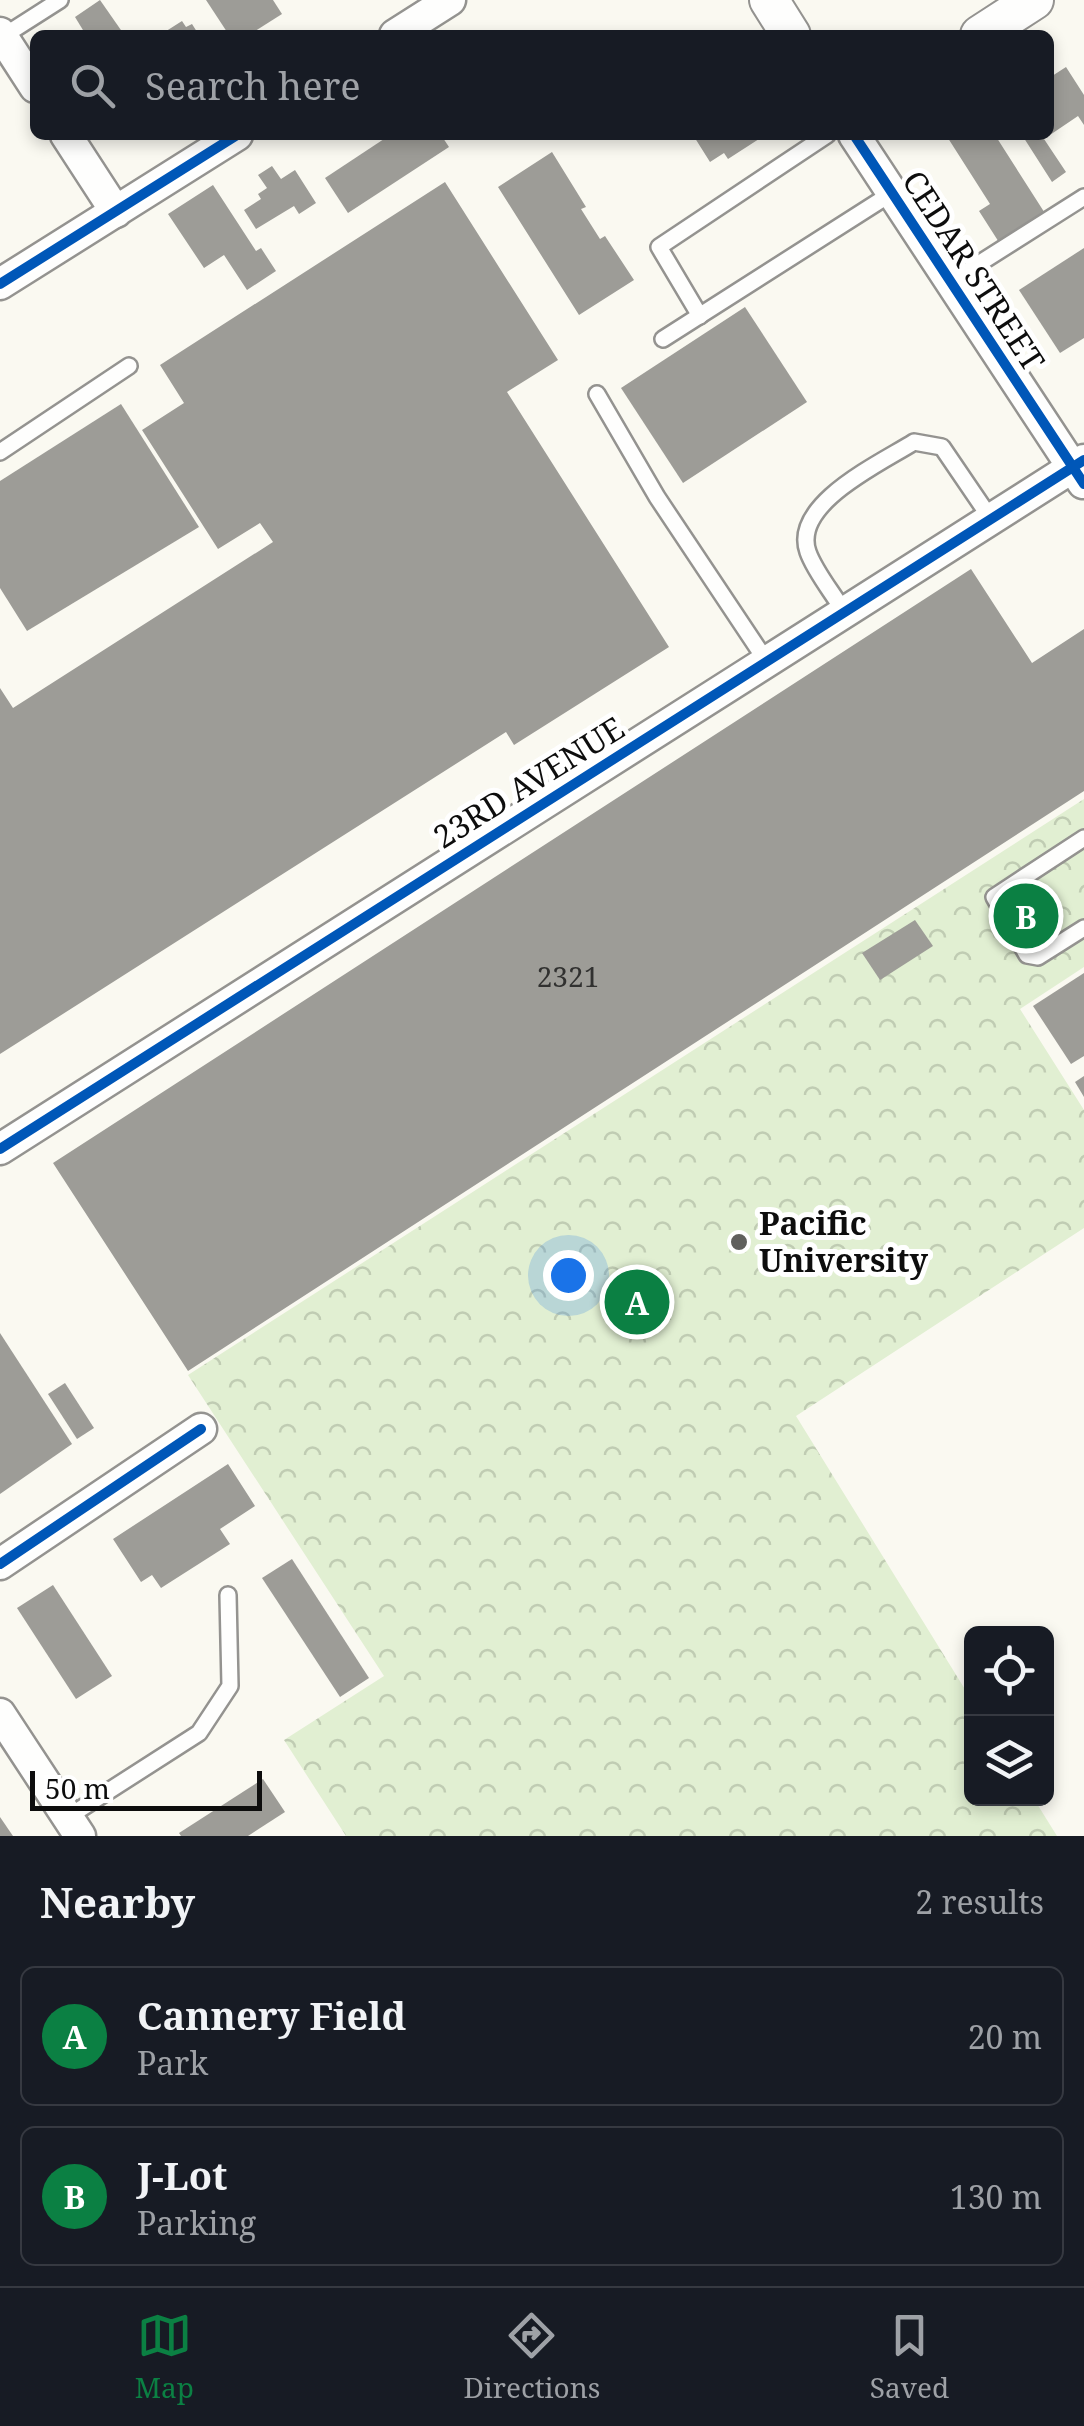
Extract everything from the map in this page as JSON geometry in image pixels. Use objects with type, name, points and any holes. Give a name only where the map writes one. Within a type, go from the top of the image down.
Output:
[{"type":"street","points":[[402,30],[450,0]]},
{"type":"street","points":[[768,0],[787,30]]},
{"type":"street","points":[[988,30],[1034,0]]},
{"type":"street","points":[[1,35],[30,79]]},
{"type":"street","points":[[69,140],[116,212]]},
{"type":"street","points":[[0,284],[229,140]]},
{"type":"street","name":"CEDAR STREET","points":[[857,140],[1080,470]]},
{"type":"street","name":"23RD AVENUE","points":[[0,1149],[991,519],[1080,470]]},
{"type":"street","points":[[0,1564],[201,1429]]},
{"type":"street","points":[[0,1714],[74,1826]]},
{"type":"lane","points":[[1,35],[60,0]]},
{"type":"lane","points":[[700,316],[659,247],[820,140]]},
{"type":"lane","points":[[664,339],[892,193]]},
{"type":"lane","points":[[950,282],[1084,197]]},
{"type":"lane","points":[[0,452],[129,366]]},
{"type":"lane","points":[[597,394],[657,497],[767,662]]},
{"type":"lane","points":[[844,612],[806,549],[810,517],[840,488],[914,442],[942,447],[991,519]]},
{"type":"lane","points":[[1084,838],[994,897],[1027,955],[1038,957],[1084,928]]},
{"type":"lane","points":[[74,1826],[199,1733],[230,1686],[228,1595]]},
{"type":"green space","name":"Pacific University","points":[[1084,799],[1084,967],[1020,1009],[1084,1110],[1084,1228],[796,1416],[964,1688],[964,1806],[1038,1806],[1057,1836],[346,1836],[284,1740],[384,1676],[188,1375]]},
{"type":"building","points":[[100,0],[121,30],[83,30],[75,17]]},
{"type":"building","points":[[206,0],[273,0],[282,14],[257,30],[226,30]]},
{"type":"building","points":[[182,21],[196,30],[168,30]]},
{"type":"building","points":[[1066,67],[1084,95],[1084,125],[1078,116],[1054,132],[1054,75]]},
{"type":"building","points":[[382,140],[444,140],[449,147],[348,213],[325,178]]},
{"type":"building","points":[[696,140],[757,140],[728,159],[724,153],[710,162]]},
{"type":"building","points":[[949,140],[998,140],[1048,218],[1002,247],[979,211],[990,204]]},
{"type":"building","points":[[1025,140],[1045,140],[1066,172],[1052,182]]},
{"type":"building","points":[[552,152],[586,207],[581,209],[600,239],[605,236],[634,280],[579,315],[498,187]]},
{"type":"building","points":[[272,166],[281,179],[295,170],[316,203],[299,214],[294,206],[256,229],[244,210],[261,199],[258,194],[267,188],[258,175]]},
{"type":"building","points":[[445,182],[558,360],[507,392],[669,647],[514,745],[506,732],[0,1054],[0,688],[13,708],[273,542],[260,523],[218,549],[142,430],[184,403],[160,365]]},
{"type":"building","points":[[213,185],[256,251],[261,248],[276,271],[247,290],[224,255],[204,268],[168,214]]},
{"type":"building","points":[[1084,248],[1084,338],[1060,353],[1019,290]]},
{"type":"building","points":[[745,307],[807,402],[683,483],[621,388]]},
{"type":"building","points":[[121,404],[199,527],[27,631],[0,588],[0,481]]},
{"type":"building","points":[[971,569],[1032,663],[1084,629],[1084,791],[188,1371],[53,1163]]},
{"type":"building","points":[[915,920],[933,946],[880,980],[862,953]]},
{"type":"building","points":[[1084,973],[1084,1056],[1071,1064],[1033,1006]]},
{"type":"building","points":[[1084,1076],[1084,1097],[1075,1082]]},
{"type":"building","points":[[0,1333],[72,1444],[0,1494]]},
{"type":"building","points":[[65,1383],[94,1428],[77,1439],[48,1394]]},
{"type":"building","points":[[228,1464],[255,1506],[220,1529],[230,1544],[161,1588],[152,1575],[141,1582],[113,1539]]},
{"type":"building","points":[[292,1559],[369,1678],[340,1697],[262,1578]]},
{"type":"building","points":[[53,1585],[112,1676],[76,1699],[17,1608]]},
{"type":"building","points":[[263,1779],[285,1812],[248,1836],[181,1836],[179,1833]]},
{"type":"building","points":[[0,1817],[13,1836],[0,1836]]},
{"type":"cycle path","points":[[0,284],[229,140]]},
{"type":"cycle path","points":[[857,140],[1084,484]]},
{"type":"cycle path","points":[[0,1149],[1084,460]]},
{"type":"cycle path","points":[[0,1564],[201,1429]]},
{"type":"place","name":"J-Lot","points":[[1026,916]]},
{"type":"place","name":"Pacific University","points":[[739,1242]]},
{"type":"place","name":"Cannery Field","points":[[637,1302]]}]
